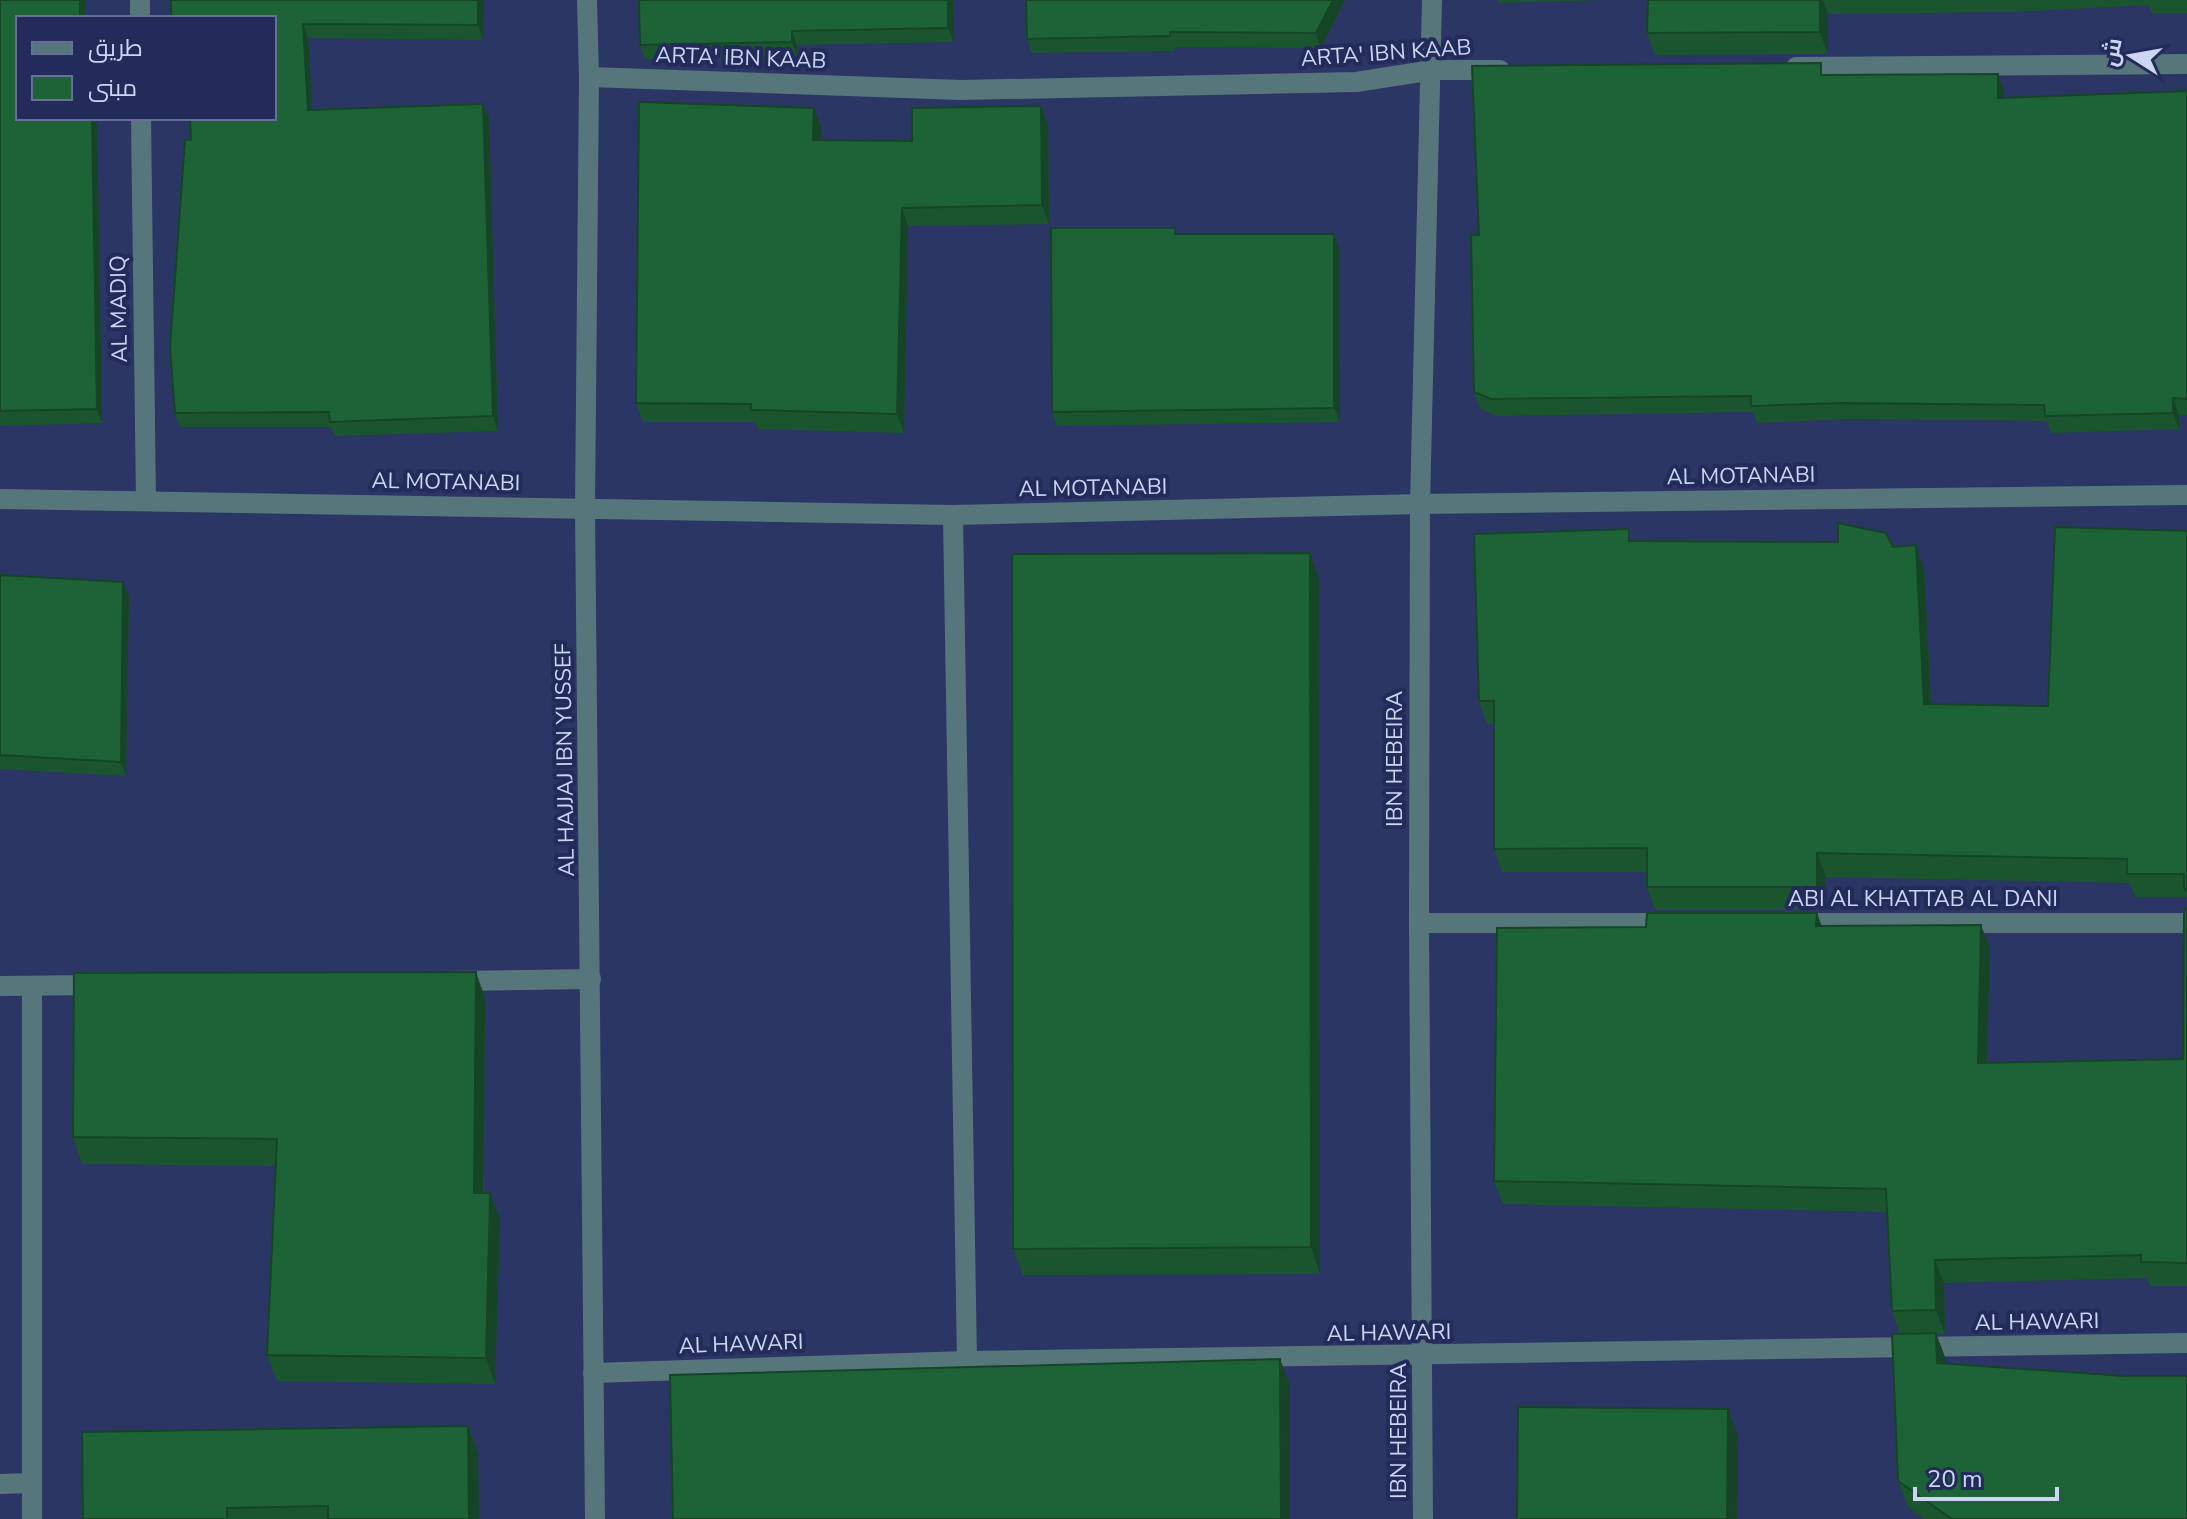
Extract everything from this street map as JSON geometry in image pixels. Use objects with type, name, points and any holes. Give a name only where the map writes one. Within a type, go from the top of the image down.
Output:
[{"type":"street","name":"AL HAJJAJ IBN YUSSEF","points":[[587,0],[585,508],[595,1519]]},
{"type":"street","name":"IBN HEBEIRA","points":[[1423,1519],[1420,504],[1433,70],[1432,0]]},
{"type":"street","points":[[1778,68],[2187,64]]},
{"type":"street","name":"ARTA' IBN KAAB","points":[[589,77],[961,90],[1356,82],[1433,70],[1527,69]]},
{"type":"street","name":"AL MADIQ","points":[[141,120],[146,500]]},
{"type":"street","name":"AL MOTANABI","points":[[0,499],[953,515],[1420,504],[2187,495]]},
{"type":"street","points":[[953,515],[967,1361]]},
{"type":"street","points":[[1419,923],[1685,923]]},
{"type":"street","name":"ABI AL KHATTAB AL DANI","points":[[1779,923],[2187,923]]},
{"type":"street","points":[[432,981],[591,979]]},
{"type":"street","points":[[0,986],[112,985]]},
{"type":"street","points":[[32,986],[32,1519]]},
{"type":"street","name":"AL HAWARI","points":[[593,1373],[967,1361],[1423,1357],[2187,1343]]},
{"type":"street","points":[[0,1484],[31,1483]]},
{"type":"building","points":[[0,0],[80,0],[80,16],[16,16],[16,120],[92,120],[97,409],[0,411]]},
{"type":"building","points":[[171,0],[478,0],[478,25],[303,24],[308,110],[483,104],[493,416],[330,422],[329,412],[175,413],[170,348],[185,140],[191,140],[190,120],[276,120],[276,16],[171,16]]},
{"type":"building","points":[[639,0],[948,0],[948,28],[792,31],[792,42],[640,45]]},
{"type":"building","points":[[1026,0],[1333,0],[1316,33],[1170,32],[1170,36],[1027,39]]},
{"type":"building","points":[[1648,0],[1820,0],[1820,32],[1647,33]]},
{"type":"building","points":[[1821,63],[1821,75],[1998,74],[1998,98],[2187,91],[2187,399],[2173,398],[2173,413],[2045,416],[2044,405],[1843,403],[1751,406],[1751,396],[1491,399],[1474,392],[1471,235],[1479,235],[1472,66]]},
{"type":"building","points":[[639,102],[814,108],[813,140],[912,141],[912,108],[1041,106],[1042,205],[902,208],[897,414],[751,410],[751,404],[636,403]]},
{"type":"building","points":[[1051,228],[1175,228],[1175,234],[1334,234],[1334,408],[1052,412]]},
{"type":"building","points":[[1838,523],[1886,533],[1893,547],[1916,545],[1924,704],[2048,706],[2055,527],[2187,531],[2187,891],[2184,888],[2184,874],[2127,874],[2127,859],[1817,853],[1817,887],[1647,887],[1647,848],[1494,849],[1494,701],[1479,701],[1474,534],[1629,529],[1629,541],[1838,542]]},
{"type":"building","points":[[1310,553],[1311,1247],[1013,1249],[1012,554]]},
{"type":"building","points":[[0,575],[123,582],[121,762],[0,755]]},
{"type":"building","points":[[2187,907],[2187,1263],[2141,1262],[2141,1255],[1935,1260],[1936,1310],[1892,1311],[1886,1189],[1494,1181],[1497,928],[1646,927],[1647,913],[1817,913],[1816,926],[1981,925],[1978,1063],[2183,1059],[2184,911]]},
{"type":"building","points":[[476,972],[474,1193],[490,1193],[486,1358],[267,1355],[277,1139],[73,1137],[74,973]]},
{"type":"building","points":[[1936,1333],[1937,1363],[2124,1376],[2187,1376],[2187,1519],[1952,1519],[1898,1481],[1892,1334]]},
{"type":"building","points":[[1280,1359],[1281,1519],[673,1519],[670,1375]]},
{"type":"building","points":[[1518,1407],[1728,1409],[1727,1519],[1517,1519]]},
{"type":"building","points":[[468,1426],[469,1519],[328,1519],[328,1506],[227,1508],[227,1519],[83,1519],[82,1432]]}]
